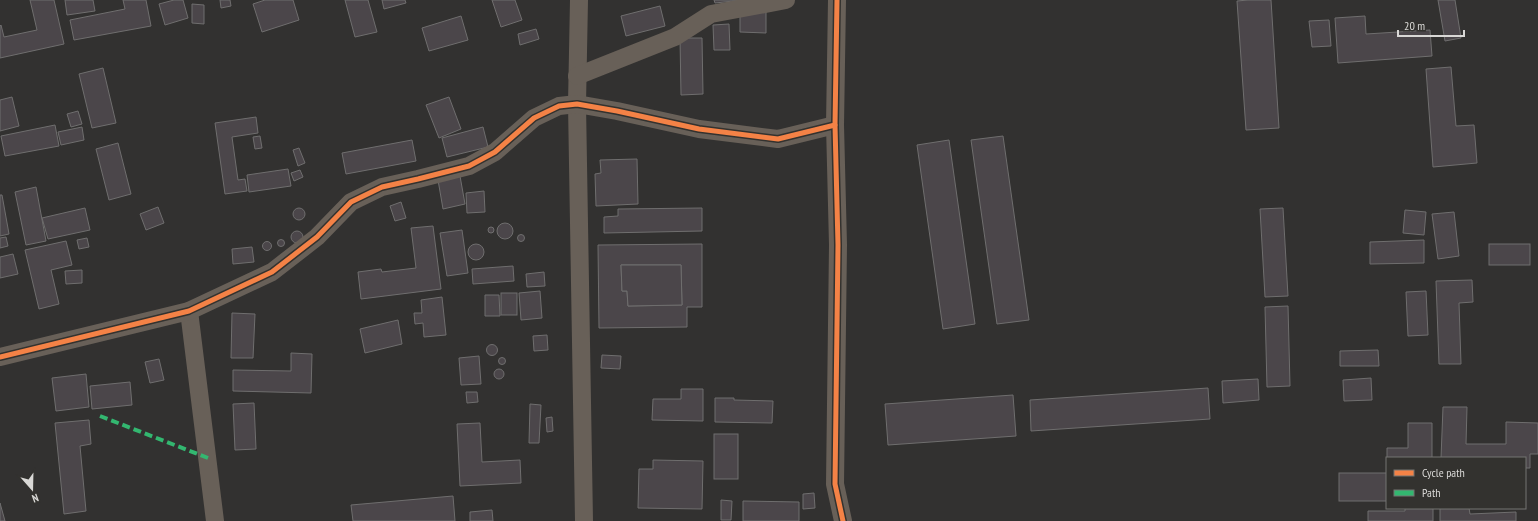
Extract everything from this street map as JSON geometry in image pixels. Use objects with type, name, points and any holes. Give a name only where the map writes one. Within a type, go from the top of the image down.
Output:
[{"type":"street","points":[[579,0],[577,104],[584,521]]},
{"type":"street","points":[[577,76],[676,37],[711,14],[786,0]]},
{"type":"street","points":[[837,0],[835,125],[838,245],[835,484],[843,521]]},
{"type":"street","points":[[0,357],[189,311],[272,272],[317,237],[352,202],[382,187],[418,180],[469,166],[495,152],[534,118],[559,106],[577,104],[699,129],[778,139],[835,125]]},
{"type":"street","points":[[189,311],[215,521]]},
{"type":"building","points":[[30,0],[54,0],[64,44],[0,58],[1,25],[4,37],[37,30]]},
{"type":"building","points":[[65,0],[93,0],[95,11],[67,15]]},
{"type":"building","points":[[123,0],[146,0],[151,26],[74,40],[70,20],[125,9]]},
{"type":"building","points":[[174,0],[183,0],[188,18],[165,25],[159,4]]},
{"type":"building","points":[[220,0],[230,0],[231,6],[221,8]]},
{"type":"building","points":[[265,0],[293,0],[299,20],[262,32],[253,4]]},
{"type":"building","points":[[345,0],[368,0],[377,32],[355,37]]},
{"type":"building","points":[[382,0],[405,0],[406,3],[384,9]]},
{"type":"building","points":[[492,0],[515,0],[522,20],[501,27]]},
{"type":"building","points":[[714,0],[743,0],[715,3]]},
{"type":"building","points":[[1271,0],[1279,128],[1246,130],[1237,1]]},
{"type":"building","points":[[1438,0],[1455,0],[1461,38],[1445,41]]},
{"type":"building","points":[[192,4],[204,5],[204,24],[192,23]]},
{"type":"building","points":[[660,6],[665,26],[626,36],[621,16]]},
{"type":"building","points":[[740,11],[766,11],[766,33],[740,32]]},
{"type":"building","points":[[461,16],[468,40],[429,51],[422,28]]},
{"type":"building","points":[[1365,16],[1366,34],[1430,30],[1432,56],[1338,63],[1335,18]]},
{"type":"building","points":[[1329,20],[1331,46],[1312,47],[1309,21]]},
{"type":"building","points":[[729,24],[730,50],[714,50],[713,25]]},
{"type":"building","points":[[536,29],[539,39],[520,45],[518,34]]},
{"type":"building","points":[[680,38],[702,38],[703,94],[681,95]]},
{"type":"building","points":[[1451,67],[1456,126],[1474,125],[1477,163],[1433,167],[1426,69]]},
{"type":"building","points":[[103,68],[116,123],[92,128],[79,74]]},
{"type":"building","points":[[12,97],[19,126],[0,131],[0,100]]},
{"type":"building","points":[[449,97],[461,129],[439,138],[426,105]]},
{"type":"building","points":[[78,111],[82,124],[71,127],[67,114]]},
{"type":"building","points":[[256,117],[258,133],[232,137],[238,180],[245,179],[247,191],[225,194],[215,123]]},
{"type":"building","points":[[55,125],[59,146],[5,156],[1,136]]},
{"type":"building","points":[[82,127],[84,140],[61,145],[58,132]]},
{"type":"building","points":[[483,127],[488,147],[447,157],[442,138]]},
{"type":"building","points":[[260,136],[262,148],[255,149],[253,137]]},
{"type":"building","points":[[1003,136],[1029,320],[997,324],[971,140]]},
{"type":"building","points":[[412,140],[416,161],[346,174],[342,153]]},
{"type":"building","points":[[949,140],[975,324],[943,329],[917,145]]},
{"type":"building","points":[[118,143],[131,194],[109,200],[96,149]]},
{"type":"building","points":[[299,148],[305,163],[298,166],[293,150]]},
{"type":"building","points":[[637,159],[638,204],[596,206],[595,174],[601,173],[600,160]]},
{"type":"building","points":[[288,169],[291,186],[249,192],[247,175]]},
{"type":"building","points":[[300,170],[303,177],[294,181],[291,173]]},
{"type":"building","points":[[460,176],[465,204],[443,209],[438,180]]},
{"type":"building","points":[[36,187],[46,241],[26,245],[15,192]]},
{"type":"building","points":[[484,191],[485,212],[467,213],[466,193]]},
{"type":"building","points":[[0,195],[2,195],[9,234],[0,236]]},
{"type":"building","points":[[401,202],[406,218],[395,221],[390,206]]},
{"type":"building","points":[[158,207],[164,223],[146,230],[140,214]]},
{"type":"building","points":[[85,208],[90,230],[48,239],[42,218]]},
{"type":"building","points":[[301,208],[304,209],[304,219],[297,220],[294,219],[293,212],[294,209]]},
{"type":"building","points":[[702,208],[702,231],[604,233],[604,217],[618,216],[618,209]]},
{"type":"building","points":[[1283,208],[1288,296],[1265,297],[1260,209]]},
{"type":"building","points":[[1405,210],[1426,212],[1424,235],[1403,233]]},
{"type":"building","points":[[1454,212],[1459,256],[1438,259],[1432,214]]},
{"type":"building","points":[[502,223],[508,223],[513,228],[511,237],[508,239],[502,239],[497,234],[497,228]]},
{"type":"building","points":[[433,226],[441,289],[361,299],[358,272],[381,269],[382,272],[416,268],[411,228]]},
{"type":"building","points":[[491,227],[494,230],[491,233],[488,230]]},
{"type":"building","points":[[462,230],[468,273],[447,276],[440,233]]},
{"type":"building","points":[[297,231],[301,233],[303,237],[301,241],[297,243],[293,241],[291,237],[293,233]]},
{"type":"building","points":[[521,234],[524,235],[524,241],[521,242],[518,241],[517,238],[518,235]]},
{"type":"building","points":[[6,237],[8,246],[0,248],[0,238]]},
{"type":"building","points":[[87,238],[89,247],[79,249],[77,240]]},
{"type":"building","points":[[281,239],[284,240],[284,246],[281,247],[278,246],[277,243],[278,240]]},
{"type":"building","points":[[1424,240],[1424,263],[1370,264],[1370,242]]},
{"type":"building","points":[[66,241],[72,265],[51,270],[59,304],[39,309],[25,250]]},
{"type":"building","points":[[267,241],[272,246],[267,251],[262,246]]},
{"type":"building","points":[[473,244],[479,244],[484,249],[482,258],[479,260],[473,260],[468,255],[468,249]]},
{"type":"building","points":[[702,244],[702,307],[687,307],[687,327],[599,328],[598,245]],"holes":[[[621,265],[681,265],[682,305],[628,306],[627,291],[622,291]]]},
{"type":"building","points":[[1489,244],[1530,244],[1530,265],[1489,265]]},
{"type":"building","points":[[252,247],[254,262],[233,264],[232,249]]},
{"type":"building","points":[[13,254],[18,274],[0,278],[0,257]]},
{"type":"building","points":[[621,265],[681,265],[682,305],[628,306],[627,291],[622,291]]},
{"type":"building","points":[[513,266],[514,281],[473,284],[472,269]]},
{"type":"building","points":[[82,270],[82,283],[66,284],[65,271]]},
{"type":"building","points":[[544,272],[545,286],[527,287],[526,274]]},
{"type":"building","points":[[1472,280],[1473,302],[1459,303],[1461,364],[1439,364],[1436,281]]},
{"type":"building","points":[[540,291],[542,318],[521,320],[519,293]]},
{"type":"building","points":[[1426,291],[1428,335],[1408,336],[1406,292]]},
{"type":"building","points":[[501,293],[517,293],[517,315],[501,315]]},
{"type":"building","points":[[485,295],[499,295],[500,316],[485,316]]},
{"type":"building","points":[[442,297],[446,335],[424,337],[423,323],[415,324],[414,313],[422,313],[421,300]]},
{"type":"building","points":[[1288,306],[1290,386],[1267,387],[1265,307]]},
{"type":"building","points":[[232,313],[255,314],[253,358],[231,358]]},
{"type":"building","points":[[398,320],[402,344],[365,353],[360,329]]},
{"type":"building","points":[[547,335],[548,350],[534,351],[533,336]]},
{"type":"building","points":[[492,344],[496,346],[498,350],[496,354],[492,356],[488,354],[486,350],[488,346]]},
{"type":"building","points":[[1378,350],[1379,366],[1340,366],[1340,351]]},
{"type":"building","points":[[291,353],[312,354],[311,393],[233,391],[233,370],[291,371]]},
{"type":"building","points":[[602,355],[621,356],[620,369],[601,368]]},
{"type":"building","points":[[479,356],[481,384],[461,385],[459,358]]},
{"type":"building","points":[[502,357],[505,358],[505,364],[502,365],[499,364],[498,361],[499,358]]},
{"type":"building","points":[[159,359],[164,380],[150,383],[145,362]]},
{"type":"building","points":[[497,369],[501,369],[503,370],[503,378],[497,379],[494,376],[494,372]]},
{"type":"building","points":[[86,374],[89,407],[56,411],[52,378]]},
{"type":"building","points":[[1371,378],[1372,400],[1344,401],[1343,380]]},
{"type":"building","points":[[1258,379],[1259,400],[1223,403],[1222,381]]},
{"type":"building","points":[[130,382],[132,405],[92,409],[90,386]]},
{"type":"building","points":[[1208,388],[1210,419],[1031,431],[1030,400]]},
{"type":"building","points":[[681,389],[703,389],[703,421],[652,420],[653,399],[681,399]]},
{"type":"building","points":[[466,392],[477,392],[478,402],[467,403]]},
{"type":"building","points":[[1013,395],[1016,436],[888,445],[885,404]]},
{"type":"building","points":[[715,398],[773,401],[772,423],[715,422]]},
{"type":"building","points":[[254,403],[256,449],[235,450],[233,404]]},
{"type":"building","points":[[530,404],[541,405],[539,443],[529,443]]},
{"type":"building","points":[[1443,407],[1467,407],[1466,444],[1506,444],[1506,422],[1538,423],[1538,454],[1530,454],[1530,468],[1526,468],[1526,457],[1441,457]]},
{"type":"building","points":[[552,417],[553,431],[547,432],[546,418]]},
{"type":"building","points":[[89,420],[91,444],[80,446],[86,511],[64,514],[55,423]]},
{"type":"building","points":[[480,423],[482,462],[520,460],[521,483],[460,486],[457,424]]},
{"type":"building","points":[[1408,423],[1432,423],[1432,457],[1387,457],[1387,448],[1408,448]]},
{"type":"building","points":[[714,434],[738,434],[738,479],[714,479]]},
{"type":"building","points":[[653,460],[703,461],[702,509],[638,508],[639,469],[653,469]]},
{"type":"building","points":[[1339,473],[1386,473],[1386,501],[1339,501]]},
{"type":"building","points":[[814,493],[815,508],[803,509],[803,494]]},
{"type":"building","points":[[453,496],[455,521],[353,521],[351,505]]},
{"type":"building","points":[[721,500],[732,501],[731,520],[721,520]]},
{"type":"building","points":[[743,501],[799,502],[799,521],[743,521]]},
{"type":"building","points":[[0,503],[5,521],[0,521]]},
{"type":"building","points":[[1405,509],[1433,509],[1433,521],[1368,521],[1368,511],[1405,511]]},
{"type":"building","points":[[1440,509],[1469,509],[1470,514],[1516,512],[1516,521],[1440,521]]},
{"type":"building","points":[[492,510],[493,521],[470,521],[470,512]]},
{"type":"marked path","points":[[100,416],[208,458]]},
{"type":"cycle path","points":[[837,0],[835,125],[838,245],[835,484],[843,521]]},
{"type":"cycle path","points":[[0,357],[189,311],[272,272],[317,237],[351,202],[382,187],[469,166],[495,152],[534,118],[559,106],[577,104],[699,129],[778,139],[835,125]]}]
